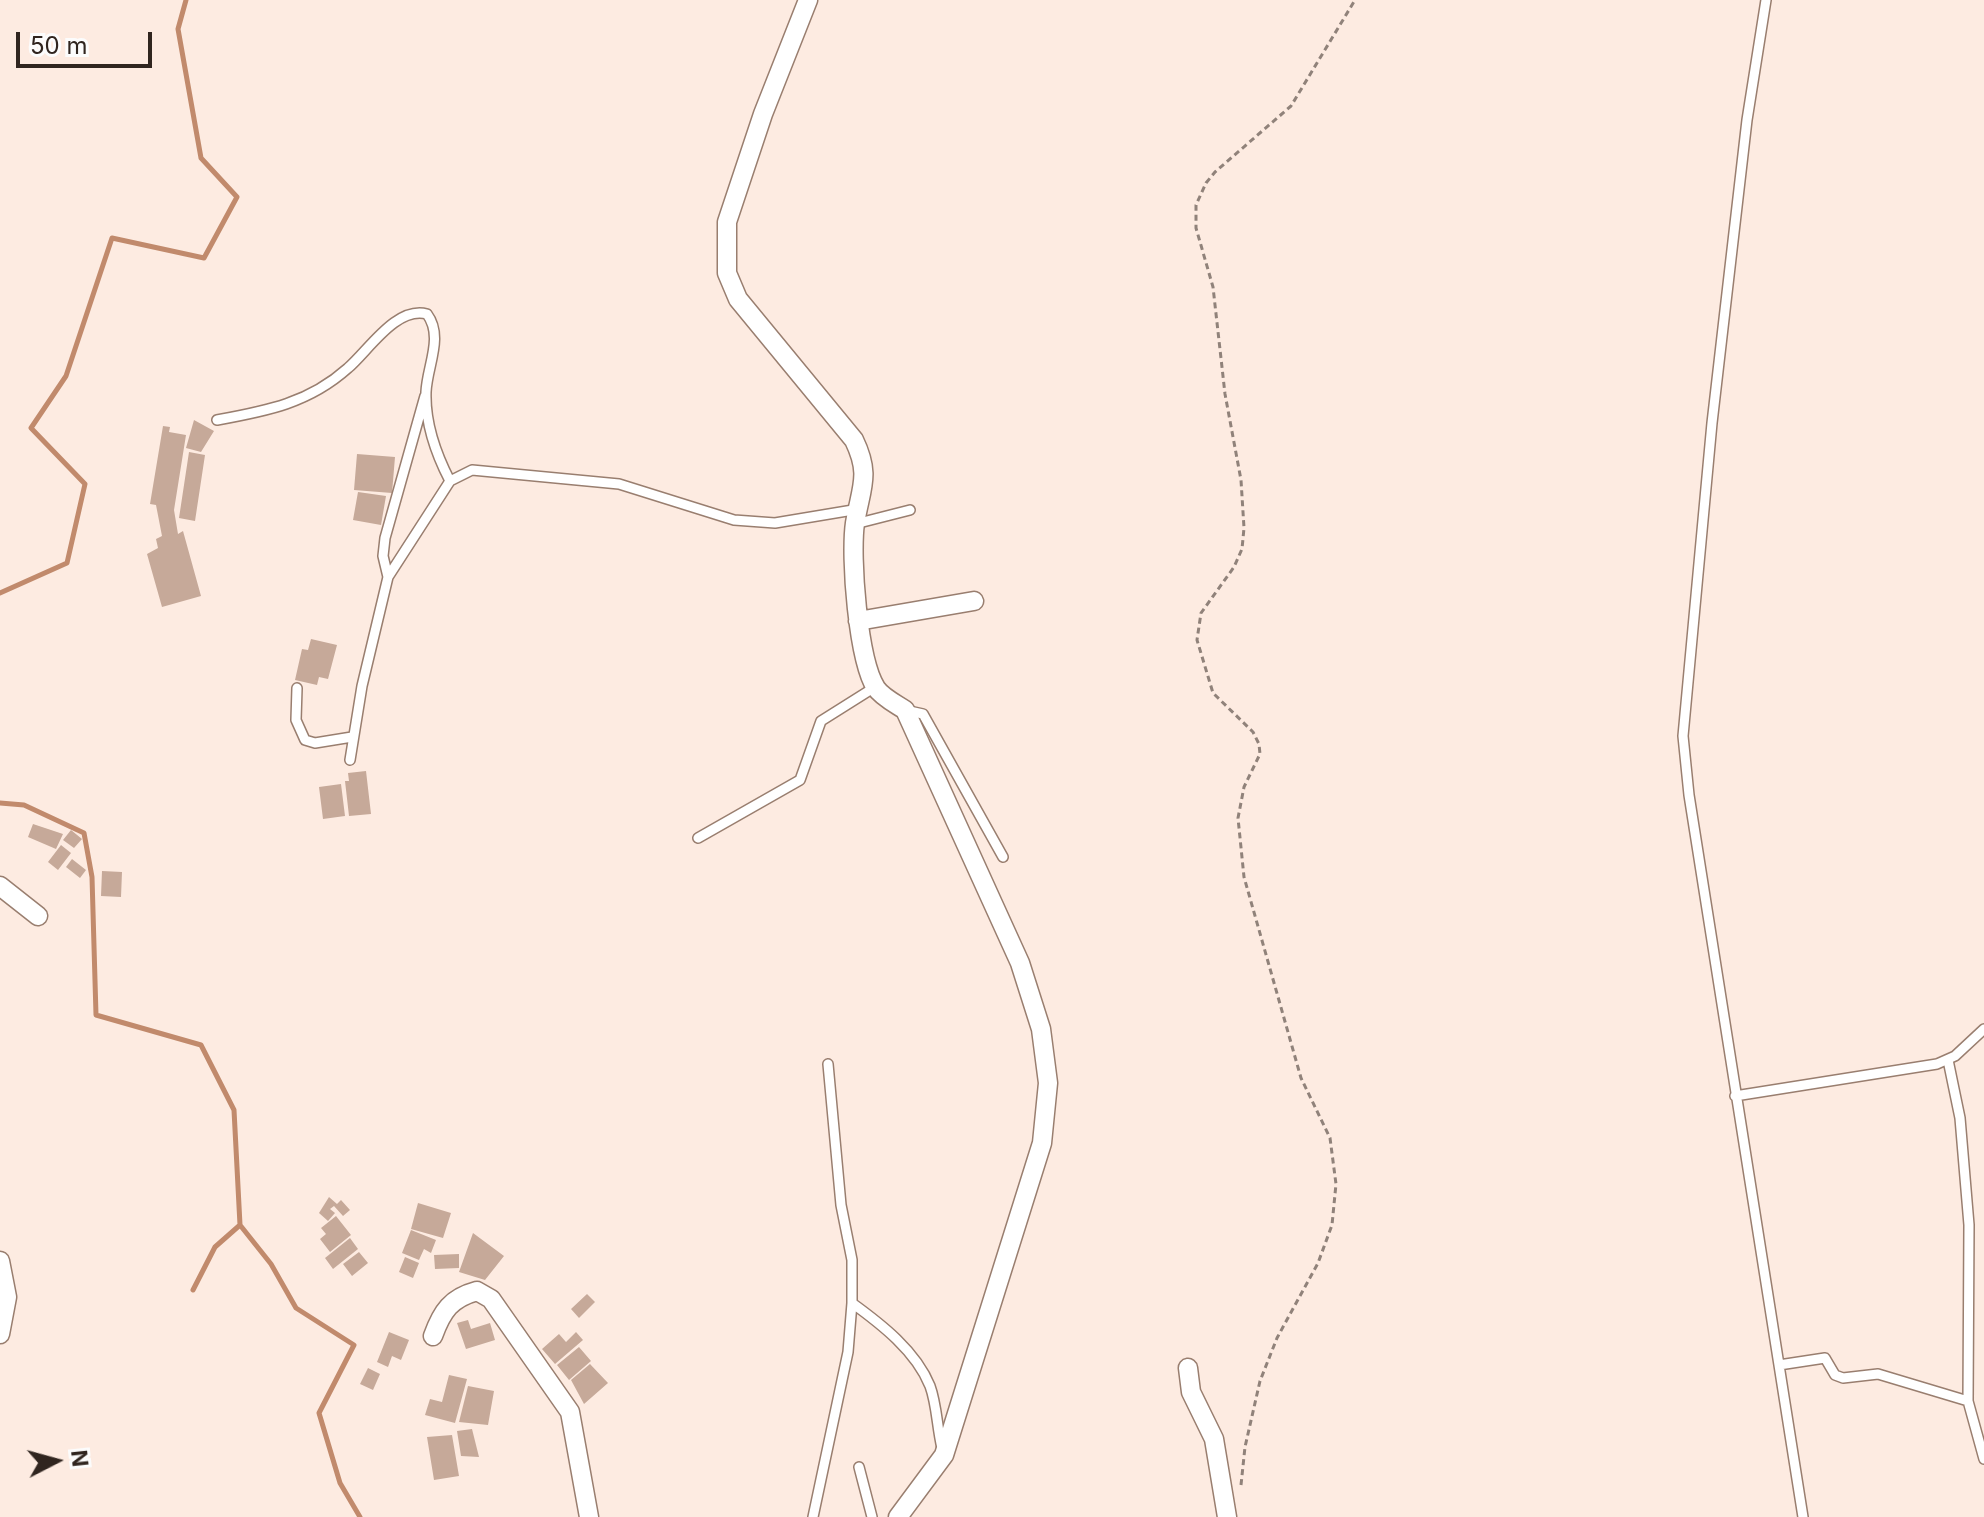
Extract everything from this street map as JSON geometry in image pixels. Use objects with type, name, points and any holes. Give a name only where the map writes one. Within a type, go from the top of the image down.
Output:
[{"type":"street","points":[[808,0],[727,222],[727,273],[738,299],[854,440],[866,478],[857,516],[858,621],[875,687],[905,710],[1020,963],[1041,1029],[1048,1083],[1042,1143],[944,1455],[898,1517]]},
{"type":"street","points":[[858,621],[974,601]]},
{"type":"street","points":[[0,886],[38,916]]},
{"type":"street","points":[[0,1261],[7,1297],[0,1334]]},
{"type":"street","points":[[433,1336],[442,1312],[460,1296],[477,1291],[491,1299],[570,1412],[589,1517]]},
{"type":"street","points":[[1188,1368],[1191,1392],[1212,1434],[1227,1517]]},
{"type":"lane","points":[[1766,0],[1747,120],[1716,392],[1683,736],[1735,1096],[1803,1517]]},
{"type":"lane","points":[[217,420],[283,406],[316,394],[404,316],[419,312],[427,314],[434,330],[426,393],[385,538],[383,556],[388,577]]},
{"type":"lane","points":[[426,393],[433,445],[450,481]]},
{"type":"lane","points":[[350,760],[352,737],[388,577],[450,481],[472,470],[500,470],[619,484],[734,520],[775,523],[910,510]]},
{"type":"lane","points":[[698,838],[800,780],[806,771],[815,732],[821,721],[875,687]]},
{"type":"lane","points":[[297,688],[296,720],[305,740],[315,743],[352,737]]},
{"type":"lane","points":[[905,710],[923,714],[1003,857]]},
{"type":"lane","points":[[1735,1096],[1948,1060],[1984,1029]]},
{"type":"lane","points":[[1948,1060],[1960,1118],[1969,1225],[1968,1401],[1984,1459]]},
{"type":"lane","points":[[813,1517],[848,1352],[852,1303],[852,1260],[841,1205],[828,1064]]},
{"type":"lane","points":[[852,1303],[884,1327],[920,1368],[930,1387],[944,1455]]},
{"type":"lane","points":[[1779,1365],[1825,1358],[1835,1375],[1843,1378],[1878,1374],[1968,1401]]},
{"type":"lane","points":[[859,1467],[872,1517]]},
{"type":"path","points":[[1241,1495],[1245,1447],[1260,1381],[1277,1338],[1318,1263],[1332,1225],[1336,1184],[1330,1138],[1301,1078],[1244,877],[1239,807],[1260,749],[1253,732],[1213,693],[1197,640],[1201,613],[1234,567],[1242,549],[1244,528],[1241,480],[1225,394],[1213,287],[1196,228],[1196,205],[1215,172],[1291,106],[1355,0]]},
{"type":"building","points":[[194,420],[214,431],[201,452],[186,448]]},
{"type":"building","points":[[163,426],[170,427],[169,432],[186,435],[174,510],[178,534],[183,531],[201,596],[162,607],[147,554],[158,548],[156,539],[162,536],[156,505],[150,504]]},
{"type":"building","points":[[189,452],[205,455],[195,521],[179,518]]},
{"type":"building","points":[[357,454],[395,457],[392,493],[354,490]]},
{"type":"building","points":[[358,492],[386,496],[381,525],[353,520]]},
{"type":"building","points":[[311,639],[337,645],[328,679],[319,677],[317,685],[295,680],[302,649],[308,650]]},
{"type":"building","points":[[366,771],[371,814],[349,816],[345,781],[349,781],[348,773]]},
{"type":"building","points":[[341,784],[345,816],[323,819],[319,787]]},
{"type":"building","points":[[33,824],[63,834],[56,849],[28,837]]},
{"type":"building","points":[[71,830],[82,839],[74,848],[63,840]]},
{"type":"building","points":[[61,845],[71,853],[58,870],[48,862]]},
{"type":"building","points":[[72,859],[86,870],[80,878],[66,867]]},
{"type":"building","points":[[102,871],[122,872],[121,897],[101,896]]},
{"type":"building","points":[[329,1197],[337,1204],[341,1200],[350,1210],[343,1216],[334,1206],[330,1209],[335,1213],[328,1221],[319,1213]]},
{"type":"building","points":[[418,1203],[451,1213],[443,1238],[411,1229]]},
{"type":"building","points":[[336,1216],[351,1235],[330,1252],[320,1239],[326,1234],[321,1228]]},
{"type":"building","points":[[411,1230],[436,1240],[431,1253],[424,1249],[419,1260],[402,1253]]},
{"type":"building","points":[[473,1233],[504,1256],[485,1280],[459,1272]]},
{"type":"building","points":[[350,1238],[358,1249],[333,1269],[325,1258]]},
{"type":"building","points":[[359,1252],[368,1263],[352,1276],[343,1264]]},
{"type":"building","points":[[459,1254],[459,1268],[435,1269],[434,1255]]},
{"type":"building","points":[[405,1257],[419,1263],[413,1278],[399,1272]]},
{"type":"building","points":[[587,1294],[595,1302],[579,1318],[571,1309]]},
{"type":"building","points":[[468,1320],[471,1329],[490,1323],[495,1340],[466,1349],[457,1323]]},
{"type":"building","points":[[389,1332],[409,1340],[401,1360],[392,1356],[388,1367],[377,1362]]},
{"type":"building","points":[[576,1332],[583,1340],[555,1364],[542,1349],[559,1334],[566,1342]]},
{"type":"building","points":[[579,1347],[591,1361],[569,1380],[557,1365]]},
{"type":"building","points":[[590,1364],[608,1383],[584,1404],[571,1380]]},
{"type":"building","points":[[368,1368],[380,1374],[373,1390],[360,1384]]},
{"type":"building","points":[[449,1375],[467,1379],[455,1423],[425,1415],[430,1399],[442,1402]]},
{"type":"building","points":[[468,1386],[494,1391],[488,1425],[459,1422]]},
{"type":"building","points":[[472,1429],[479,1457],[461,1456],[457,1431]]},
{"type":"building","points":[[452,1435],[459,1476],[434,1480],[427,1437]]},
{"type":"waterway","points":[[0,593],[67,563],[85,484],[31,428],[66,376],[112,238],[204,258],[237,197],[201,158],[178,29],[186,0]]},
{"type":"waterway","points":[[0,803],[24,805],[84,833],[92,877],[96,1015],[201,1045],[234,1110],[240,1225],[215,1247],[193,1290]]},
{"type":"waterway","points":[[240,1225],[271,1264],[296,1308],[354,1345],[319,1413],[340,1483],[360,1517]]}]
